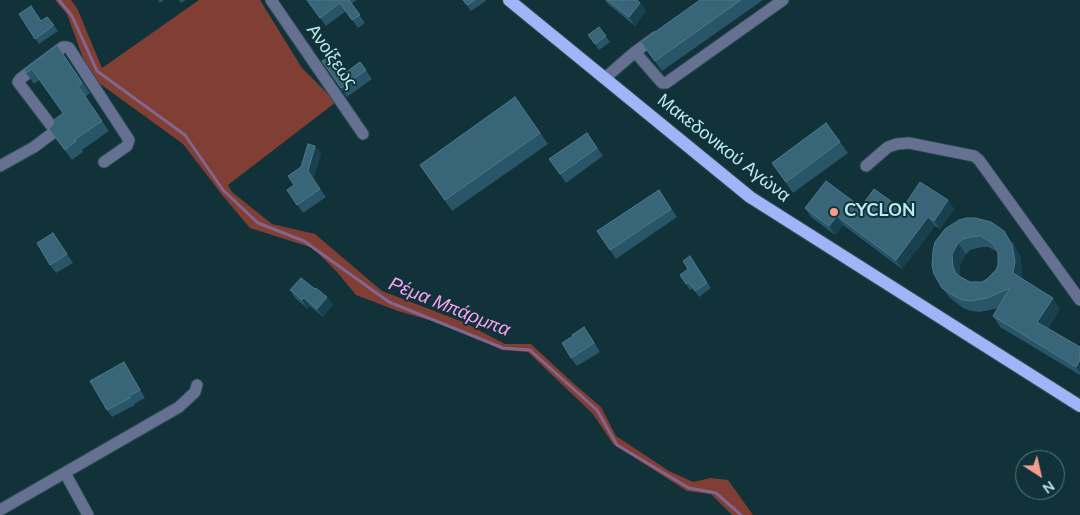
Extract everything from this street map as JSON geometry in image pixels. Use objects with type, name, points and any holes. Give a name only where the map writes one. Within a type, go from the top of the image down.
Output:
[{"type":"main road","name":"Μακεδονικού Αγώνα","points":[[509,0],[750,197],[1080,406]]},
{"type":"street","name":"Ανοίξεως","points":[[271,0],[363,134]]},
{"type":"street","points":[[635,52],[662,82],[666,83],[783,0]]},
{"type":"street","points":[[605,78],[635,52],[667,29]]},
{"type":"street","points":[[0,166],[34,147],[54,132],[53,128],[18,82],[63,47],[69,48],[129,140],[127,146],[104,162]]},
{"type":"street","points":[[866,166],[888,147],[897,144],[909,143],[974,156],[1080,300]]},
{"type":"street","points":[[0,510],[180,407],[195,392],[197,384]]},
{"type":"street","points":[[65,473],[88,515]]},
{"type":"shaded area","points":[[55,0],[71,0],[77,8],[102,68],[199,0],[260,0],[302,68],[336,102],[228,185],[232,192],[272,224],[315,234],[382,291],[463,322],[505,344],[531,344],[601,407],[616,436],[669,471],[693,482],[711,478],[728,480],[753,515],[732,515],[711,494],[687,491],[613,444],[593,414],[528,352],[502,350],[450,326],[398,311],[356,295],[337,272],[313,248],[250,228],[183,144],[99,83],[86,66],[67,14]]},
{"type":"building","points":[[307,0],[349,0],[360,15],[352,20],[340,3],[320,18]]},
{"type":"building","points":[[463,0],[475,0],[467,5]]},
{"type":"building","points":[[607,0],[637,0],[640,3],[629,17]]},
{"type":"building","points":[[700,0],[741,0],[655,61],[641,42]]},
{"type":"building","points":[[31,6],[41,21],[47,17],[54,25],[35,39],[19,14]]},
{"type":"building","points":[[599,27],[606,36],[595,44],[588,35]]},
{"type":"building","points":[[57,45],[82,83],[78,86],[102,121],[74,140],[76,141],[65,150],[49,129],[53,125],[54,120],[63,113],[32,69],[26,73],[24,70]]},
{"type":"building","points":[[332,54],[345,73],[360,62],[366,70],[341,88],[322,61]]},
{"type":"building","points":[[515,97],[540,133],[445,200],[420,165]]},
{"type":"building","points":[[826,123],[840,142],[786,182],[772,163]]},
{"type":"building","points":[[587,133],[597,148],[560,174],[549,159]]},
{"type":"building","points":[[308,144],[315,146],[308,171],[320,189],[297,205],[287,190],[294,185],[288,176],[301,167]]},
{"type":"building","points":[[826,181],[861,207],[874,189],[902,209],[920,182],[948,200],[934,221],[928,217],[896,260],[837,216],[829,226],[805,208]]},
{"type":"building","points":[[659,190],[671,209],[610,250],[597,231]]},
{"type":"building","points":[[975,218],[991,222],[1004,231],[1012,245],[1015,261],[1013,273],[1053,298],[1037,322],[1080,347],[1080,360],[1076,367],[993,316],[1010,288],[987,298],[971,301],[956,297],[942,288],[932,266],[935,242],[945,229],[959,220]],"holes":[[[981,236],[995,247],[998,253],[998,265],[996,270],[987,279],[982,282],[970,282],[955,272],[952,254],[958,243],[963,239]]]},
{"type":"building","points":[[53,233],[67,254],[50,265],[37,243]]},
{"type":"building","points":[[690,256],[707,283],[695,291],[689,282],[686,284],[680,275],[688,269],[683,261]]},
{"type":"building","points":[[301,278],[327,297],[317,309],[304,298],[302,300],[290,290]]},
{"type":"building","points":[[584,327],[594,343],[571,358],[562,343]]},
{"type":"building","points":[[124,362],[140,390],[129,396],[130,398],[107,410],[90,381]]},
{"type":"waterway","name":"Ρέμα Μπάρμπα","points":[[59,0],[72,16],[97,71],[185,135],[223,190],[258,223],[304,241],[389,302],[503,348],[530,350],[597,410],[617,445],[689,488],[716,493],[741,515]]},
{"type":"place","name":"CYCLON","points":[[834,212]]}]
